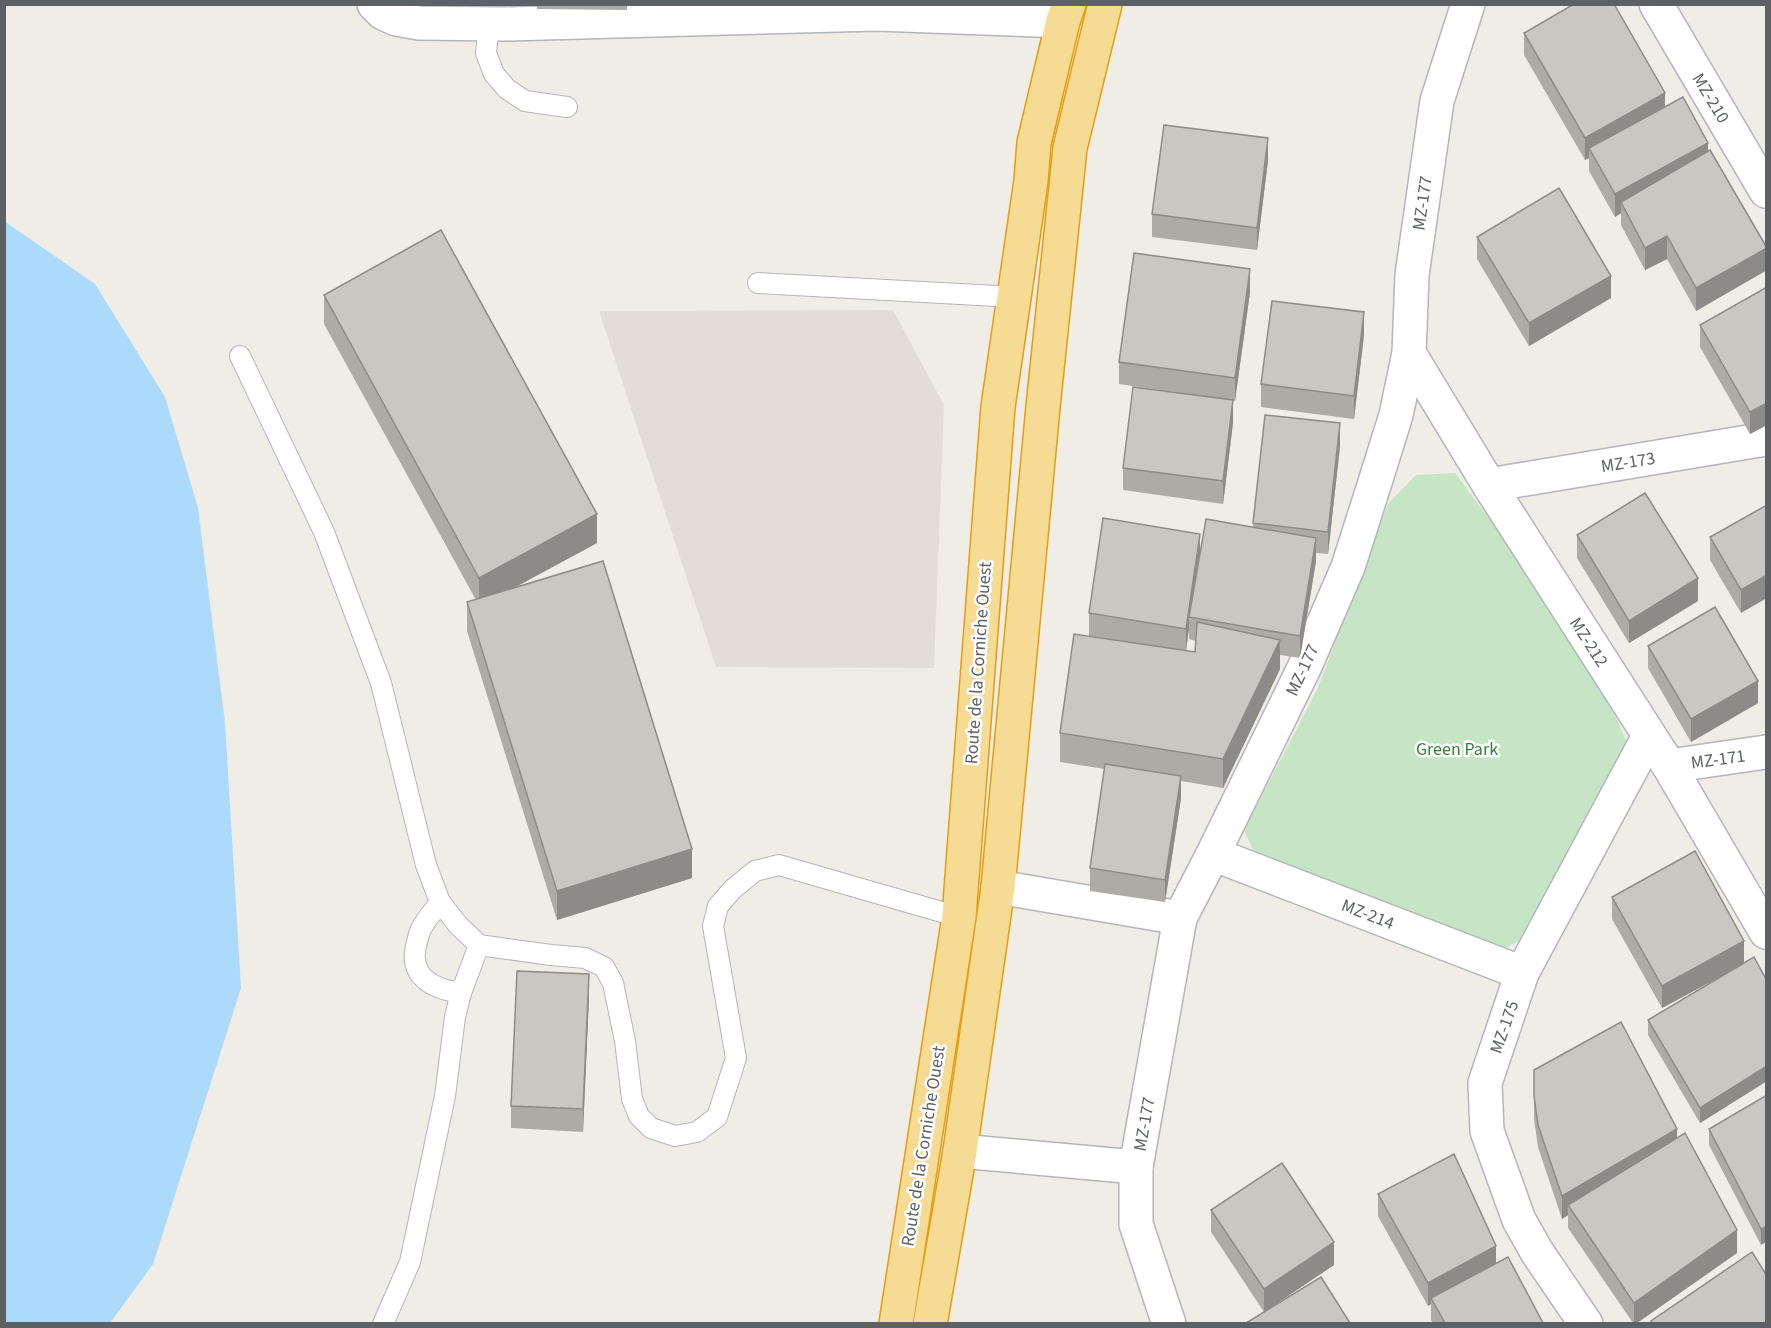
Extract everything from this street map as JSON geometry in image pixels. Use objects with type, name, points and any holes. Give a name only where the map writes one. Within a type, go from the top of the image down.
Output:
[{"type":"highway","name":"Route de la Corniche Ouest","points":[[930,1323],[960,1151],[998,887],[1070,148],[1105,4]]},
{"type":"highway","name":"Route de la Corniche Ouest","points":[[896,1323],[959,917],[998,407],[1031,181],[1034,142],[1066,13]]},
{"type":"street","points":[[374,4],[383,13],[396,19],[419,23],[500,17],[875,10],[1066,13]]},
{"type":"street","name":"MZ-177","points":[[1169,1323],[1136,1224],[1136,1167],[1180,918],[1305,666],[1348,567],[1396,416],[1409,353],[1412,275],[1437,101],[1468,4]]},
{"type":"street","name":"MZ-210","points":[[1656,4],[1767,191]]},
{"type":"street","name":"MZ-212","points":[[1409,353],[1489,485],[1669,766],[1767,932]]},
{"type":"street","name":"MZ-173","points":[[1489,485],[1767,439]]},
{"type":"street","name":"MZ-175","points":[[1586,1323],[1537,1252],[1519,1220],[1487,1131],[1485,1083],[1522,973],[1649,736]]},
{"type":"street","name":"MZ-171","points":[[1669,766],[1767,752]]},
{"type":"street","name":"MZ-214","points":[[1213,854],[1522,973]]},
{"type":"street","points":[[998,887],[1180,918]]},
{"type":"street","points":[[960,1151],[1136,1167]]},
{"type":"lane","points":[[500,17],[486,53],[494,74],[507,89],[525,101],[567,107]]},
{"type":"lane","points":[[758,283],[1015,297]]},
{"type":"lane","points":[[240,356],[324,532],[381,682],[426,865],[440,902],[458,925],[479,945],[551,955],[585,957],[604,967],[613,983],[625,1041],[632,1099],[639,1116],[651,1128],[675,1136],[697,1131],[717,1118],[736,1058],[713,926],[718,906],[733,889],[755,872],[778,865],[959,917]]},
{"type":"lane","points":[[440,902],[420,929],[415,949],[415,965],[427,982],[444,991],[461,993]]},
{"type":"lane","points":[[383,1323],[410,1262],[445,1096],[455,1017],[461,993],[479,945]]},
{"type":"shaded area","points":[[893,310],[944,405],[934,668],[716,667],[599,311]]},
{"type":"green space","name":"Green Park","points":[[1455,473],[1495,527],[1565,633],[1610,705],[1626,740],[1607,788],[1530,935],[1505,948],[1432,927],[1259,862],[1244,830],[1317,690],[1388,504],[1416,475]]},
{"type":"water","points":[[4,221],[95,284],[165,397],[198,508],[225,723],[241,988],[153,1264],[110,1323],[5,1323]]},
{"type":"building","points":[[1574,4],[1614,4],[1665,93],[1585,138],[1524,33]]},
{"type":"building","points":[[1683,97],[1708,143],[1615,194],[1589,148]]},
{"type":"building","points":[[1164,125],[1268,138],[1257,228],[1152,214]]},
{"type":"building","points":[[1710,150],[1767,248],[1696,288],[1667,236],[1645,248],[1621,202]]},
{"type":"building","points":[[1559,188],[1611,276],[1529,323],[1477,237]]},
{"type":"building","points":[[441,230],[597,514],[479,578],[324,295]]},
{"type":"building","points":[[1134,253],[1250,269],[1235,378],[1119,362]]},
{"type":"building","points":[[1767,287],[1767,403],[1750,412],[1700,325]]},
{"type":"building","points":[[1272,301],[1364,312],[1354,396],[1261,384]]},
{"type":"building","points":[[1133,387],[1233,400],[1223,481],[1123,468]]},
{"type":"building","points":[[1265,415],[1340,423],[1328,532],[1253,523]]},
{"type":"building","points":[[1645,493],[1698,578],[1629,621],[1577,535]]},
{"type":"building","points":[[1767,505],[1767,575],[1741,590],[1710,537]]},
{"type":"building","points":[[1103,518],[1200,534],[1186,629],[1089,613]]},
{"type":"building","points":[[1206,519],[1316,538],[1300,636],[1189,617]]},
{"type":"building","points":[[603,561],[692,849],[557,891],[467,602]]},
{"type":"building","points":[[1715,607],[1758,681],[1691,719],[1648,646]]},
{"type":"building","points":[[1197,622],[1280,640],[1223,759],[1060,733],[1074,634],[1195,652]]},
{"type":"building","points":[[1105,764],[1181,776],[1165,880],[1090,868]]},
{"type":"building","points":[[1695,851],[1744,941],[1662,986],[1612,897]]},
{"type":"building","points":[[1754,957],[1767,981],[1767,1066],[1700,1108],[1648,1020]]},
{"type":"building","points":[[517,971],[589,974],[583,1109],[511,1106]]},
{"type":"building","points":[[1621,1022],[1677,1129],[1562,1196],[1538,1125],[1534,1096],[1534,1070]]},
{"type":"building","points":[[1767,1095],[1767,1226],[1761,1229],[1709,1129]]},
{"type":"building","points":[[1685,1133],[1737,1230],[1634,1303],[1568,1205]]},
{"type":"building","points":[[1454,1154],[1496,1246],[1428,1283],[1378,1194]]},
{"type":"building","points":[[1282,1163],[1334,1242],[1264,1289],[1211,1210]]},
{"type":"building","points":[[1752,1252],[1767,1276],[1767,1323],[1652,1323],[1651,1321]]},
{"type":"building","points":[[1508,1257],[1543,1323],[1445,1323],[1431,1298]]},
{"type":"building","points":[[1321,1277],[1350,1323],[1246,1323]]}]
